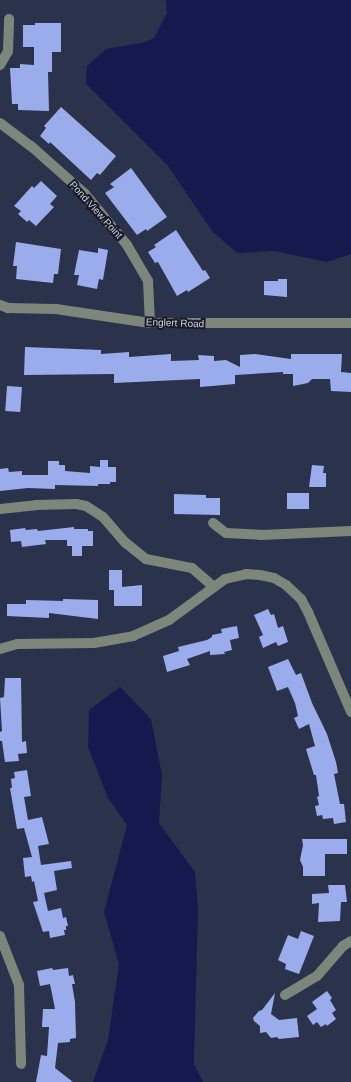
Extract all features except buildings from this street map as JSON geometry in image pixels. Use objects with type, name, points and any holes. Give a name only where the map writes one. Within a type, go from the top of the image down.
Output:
[{"type":"street","points":[[0,65],[8,51],[9,19]]},
{"type":"street","name":"Pond View Point","points":[[0,123],[31,146],[84,194],[127,245],[148,281],[150,323]]},
{"type":"street","name":"Englert Road","points":[[0,305],[8,308],[56,309],[150,323],[351,323]]},
{"type":"street","points":[[0,509],[36,505],[76,504],[86,506],[103,517],[126,543],[146,559],[192,568],[213,586]]},
{"type":"street","points":[[214,523],[226,533],[261,535],[351,531]]},
{"type":"street","points":[[0,649],[17,644],[94,643],[133,636],[169,620],[213,586],[232,577],[253,574],[274,578],[292,590],[301,599],[351,712]]},
{"type":"street","points":[[0,936],[19,985],[21,1064]]},
{"type":"street","points":[[285,995],[317,976],[343,946],[351,941]]},
{"type":"shaded area","points":[[166,0],[351,0],[351,254],[327,262],[274,251],[237,253],[212,231],[168,166],[86,84],[87,66],[106,49],[145,42],[154,38],[167,13]]},
{"type":"shaded area","points":[[120,687],[151,719],[162,775],[159,823],[195,872],[198,909],[194,1064],[203,1082],[93,1082],[108,1040],[119,964],[104,912],[127,825],[108,798],[88,747],[89,710]]}]
